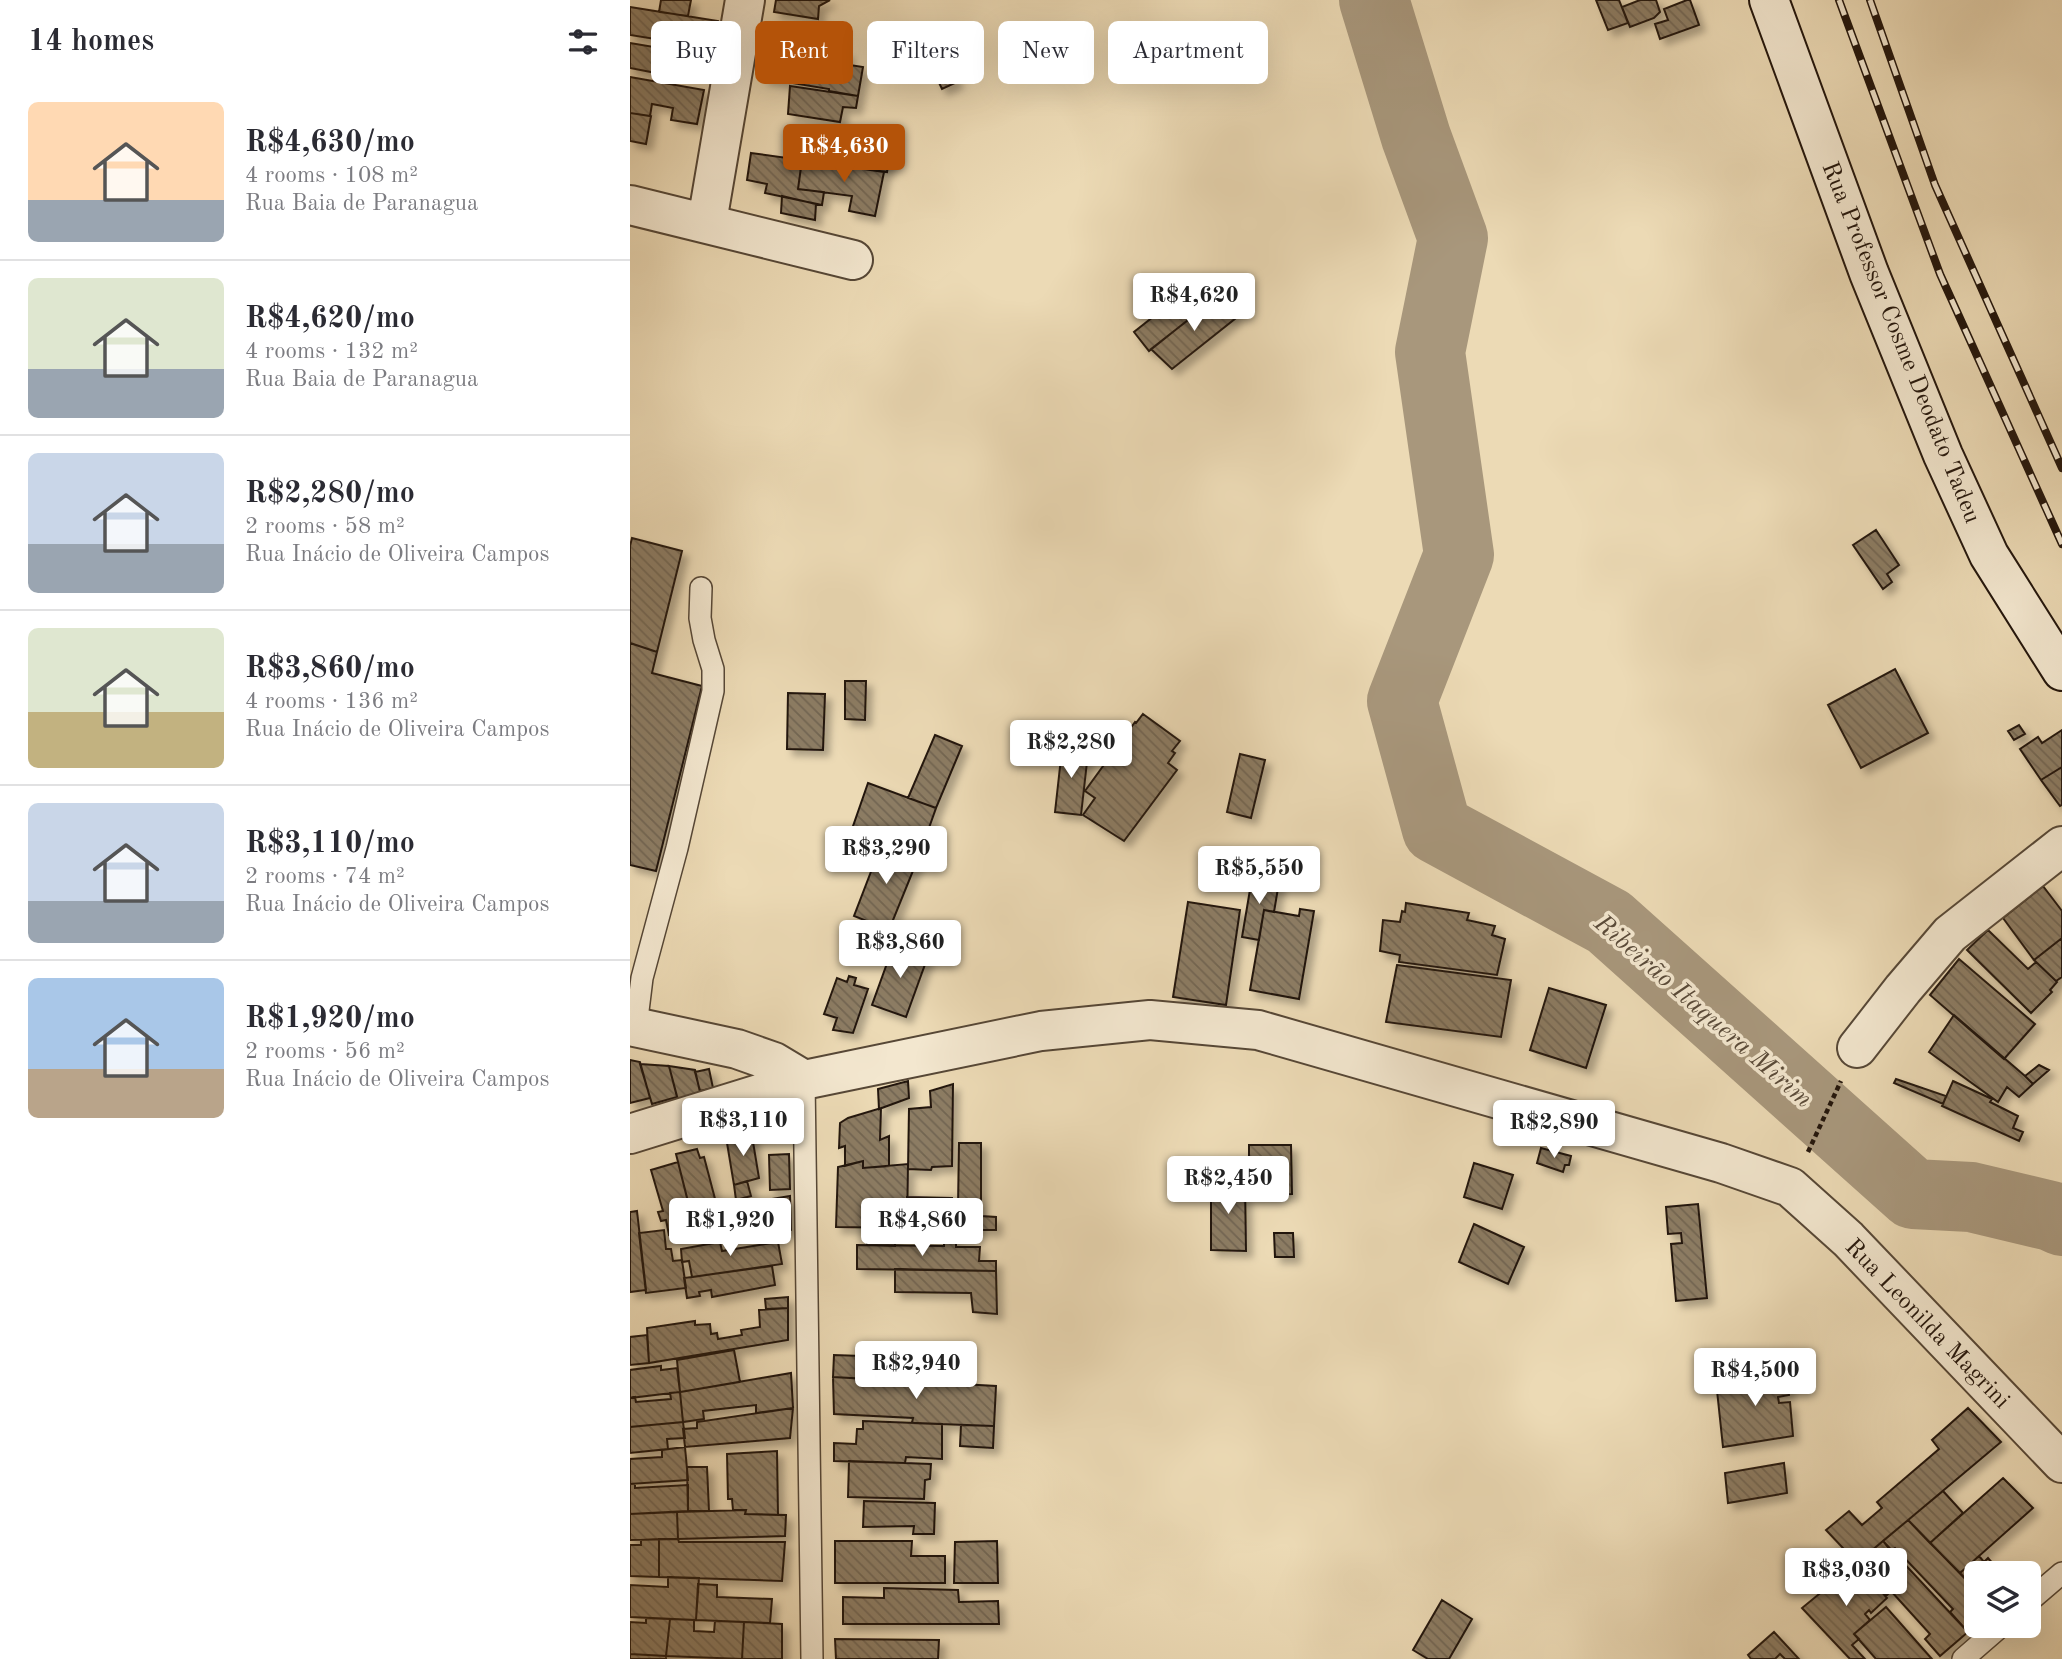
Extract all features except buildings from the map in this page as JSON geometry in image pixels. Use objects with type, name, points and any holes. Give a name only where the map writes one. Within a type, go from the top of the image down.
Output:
[{"type":"street","points":[[707,222],[745,0]]},
{"type":"street","name":"Rua Professor Cosme Deodato Tadeu","points":[[1769,0],[1869,272],[1943,455],[1989,555],[2062,671]]},
{"type":"street","points":[[630,205],[853,260]]},
{"type":"street","points":[[1849,1063],[1903,989],[1950,934],[2062,846]]},
{"type":"street","points":[[630,1135],[804,1080],[1041,1031],[1150,1020],[1258,1030],[1721,1163],[1797,1174]]},
{"type":"street","points":[[633,1027],[737,1049],[774,1062],[804,1080]]},
{"type":"street","name":"Rua Leonilda Magrini","points":[[1797,1174],[1848,1239],[2062,1463]]},
{"type":"lane","points":[[633,1027],[642,978],[677,848],[713,691],[713,669],[700,618],[701,588]]},
{"type":"lane","points":[[804,1080],[812,1659]]},
{"type":"lane","points":[[2041,1591],[2062,1573]]},
{"type":"lane","points":[[1963,1659],[1987,1638]]},
{"type":"path","points":[[1797,1174],[1849,1063]]},
{"type":"waterway","name":"Ribeirão Itaquera Mirim","points":[[1374,0],[1416,137],[1453,238],[1430,352],[1459,555],[1402,701],[1437,829],[1609,922],[1913,1194],[1971,1197],[2062,1221]]},
{"type":"railway","points":[[1839,0],[1940,274],[2062,544]]},
{"type":"railway","points":[[1870,0],[1935,185],[2062,468]]}]
